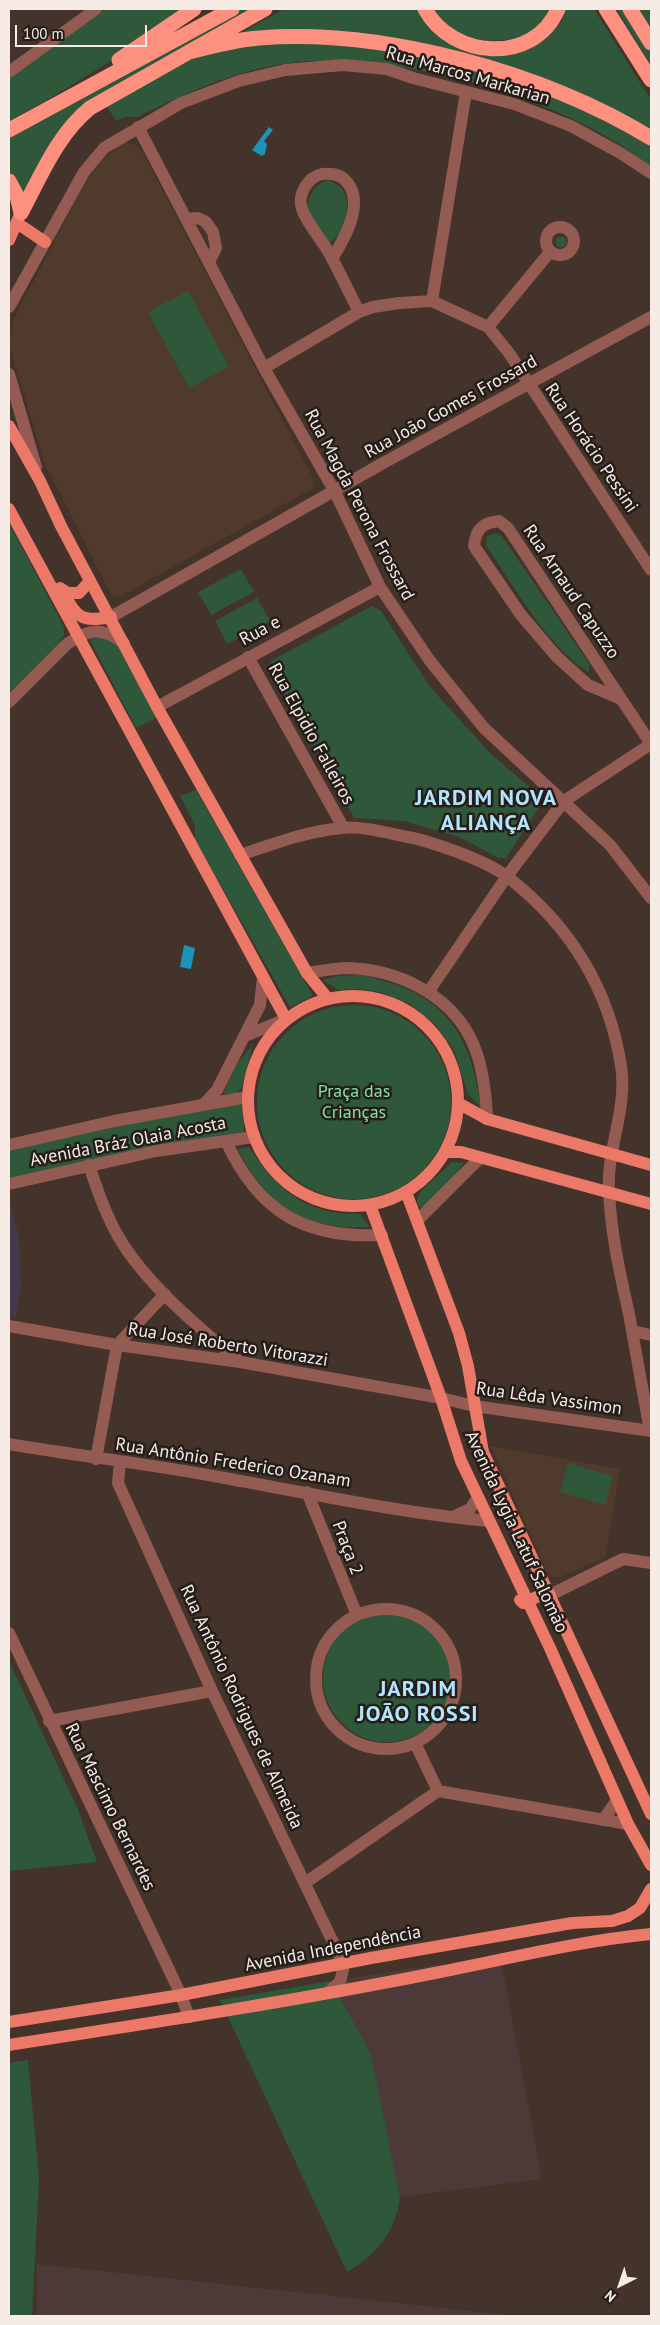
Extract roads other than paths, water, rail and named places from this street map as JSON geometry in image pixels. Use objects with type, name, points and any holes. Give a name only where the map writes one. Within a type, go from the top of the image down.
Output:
[{"type":"highway","points":[[56,106],[194,9]]},
{"type":"highway","points":[[9,130],[232,9]]},
{"type":"highway","points":[[19,218],[62,139],[90,108],[265,9]]},
{"type":"highway","points":[[425,9],[438,26],[451,37],[478,47],[496,50],[521,45],[537,37],[548,27],[558,9]]},
{"type":"highway","points":[[606,9],[651,80]]},
{"type":"highway","points":[[630,9],[651,43]]},
{"type":"highway","points":[[189,52],[229,41],[289,36],[398,45],[551,89],[604,111],[651,138]]},
{"type":"highway","points":[[9,181],[17,196],[19,218]]},
{"type":"main road","points":[[9,240],[19,218],[44,242]]},
{"type":"main road","points":[[9,426],[157,707],[307,973],[328,999]]},
{"type":"main road","points":[[9,509],[286,1019]]},
{"type":"main road","points":[[40,563],[75,611],[84,619],[111,617]]},
{"type":"main road","points":[[60,588],[68,593],[80,593],[90,581]]},
{"type":"main road","points":[[348,996],[368,997],[388,1002],[406,1011],[428,1028],[444,1050],[454,1075],[458,1102],[454,1131],[445,1152],[434,1168],[406,1192],[370,1205],[329,1204],[304,1193],[276,1173],[263,1156],[250,1124],[247,1097],[250,1074],[258,1054],[270,1035],[286,1019],[306,1006],[328,999],[348,996]]},
{"type":"main road","points":[[458,1102],[487,1119],[651,1165]]},
{"type":"main road","points":[[445,1152],[461,1152],[651,1204]]},
{"type":"main road","name":"Avenida Lygia Latuf Salomão","points":[[406,1192],[459,1333],[468,1366],[483,1452],[647,1795],[651,1814]]},
{"type":"main road","name":"Avenida Lygia Latuf Salomão","points":[[370,1205],[441,1398],[454,1444],[550,1648],[628,1824],[651,1865]]},
{"type":"main road","points":[[527,1601],[539,1596],[550,1595]]},
{"type":"main road","name":"Avenida Independência","points":[[9,2022],[182,1995],[344,1965],[371,1958],[572,1923],[612,1921],[628,1916],[640,1908],[651,1889]]},
{"type":"main road","points":[[9,2044],[188,2017],[592,1941],[651,1934]]},
{"type":"street","points":[[9,72],[96,9]]},
{"type":"street","name":"Rua Marcos Markarian","points":[[9,307],[44,242],[95,156],[104,148],[181,103],[239,81],[284,70],[343,66],[387,69],[413,78],[514,104],[572,126],[622,154],[651,173]]},
{"type":"street","points":[[264,368],[359,312],[372,307],[432,301],[466,92]]},
{"type":"street","name":"Rua Magda Perona Frossard","points":[[138,128],[264,368],[334,492],[380,587],[430,661],[484,728],[610,845],[651,898]]},
{"type":"street","points":[[332,259],[348,230],[354,207],[351,189],[343,178],[328,173],[314,176],[304,187],[302,208],[332,259],[359,312]]},
{"type":"street","points":[[186,219],[198,218],[206,222],[213,232],[216,248],[209,262]]},
{"type":"street","points":[[488,327],[550,252]]},
{"type":"street","name":"Rua Horácio Pessini","points":[[432,301],[488,327],[509,353],[528,385],[651,570]]},
{"type":"street","name":"Rua João Gomes Frossard","points":[[111,617],[651,317]]},
{"type":"street","points":[[9,374],[40,482]]},
{"type":"street","name":"Rua Arnaud Capuzzo","points":[[620,690],[588,685],[557,657],[521,615],[474,546],[480,527],[488,522],[499,521],[508,528],[620,690],[651,744]]},
{"type":"street","name":"Rua e","points":[[157,707],[380,587]]},
{"type":"street","points":[[9,702],[66,644],[77,636],[100,630],[124,643]]},
{"type":"street","name":"Rua Elpidio Falleiros","points":[[248,657],[343,827]]},
{"type":"street","points":[[429,991],[507,876],[564,801],[651,744]]},
{"type":"street","points":[[240,855],[295,837],[343,827],[426,840],[469,857],[507,876],[544,910],[579,951],[598,986],[617,1041],[622,1070],[623,1098],[609,1173],[609,1192],[613,1238],[651,1431]]},
{"type":"street","points":[[307,973],[348,968],[391,974],[429,991],[453,1014],[470,1037],[482,1071],[487,1119]]},
{"type":"street","points":[[205,1103],[217,1090],[260,1005],[263,977]]},
{"type":"street","points":[[245,1036],[286,1019]]},
{"type":"street","name":"Avenida Bráz Olaia Acosta","points":[[9,1145],[114,1121],[205,1103],[247,1097]]},
{"type":"street","name":"Avenida Bráz Olaia Acosta","points":[[9,1184],[89,1164],[254,1137]]},
{"type":"street","points":[[226,1142],[250,1184],[271,1207],[302,1224],[337,1234],[382,1235]]},
{"type":"street","points":[[417,1221],[480,1158]]},
{"type":"street","points":[[89,1164],[101,1201],[118,1236],[139,1266],[207,1335],[240,1362]]},
{"type":"street","points":[[96,1459],[117,1345],[165,1294]]},
{"type":"street","name":"Rua José Roberto Vitorazzi","points":[[9,1326],[117,1345],[240,1362],[441,1398]]},
{"type":"street","points":[[632,1331],[651,1334]]},
{"type":"street","name":"Rua Lêda Vassimon","points":[[441,1398],[474,1406],[651,1431]]},
{"type":"street","name":"Rua Antônio Frederico Ozanam","points":[[9,1444],[451,1517],[489,1521]]},
{"type":"street","name":"Rua Antônio Rodrigues de Almeida","points":[[120,1461],[118,1483],[212,1690],[344,1965]]},
{"type":"street","name":"Praça 2","points":[[307,1492],[357,1615]]},
{"type":"street","points":[[451,1517],[463,1514],[470,1509],[478,1497]]},
{"type":"street","points":[[550,1595],[623,1559],[651,1563]]},
{"type":"street","points":[[376,1610],[396,1610],[415,1616],[432,1627],[445,1642],[451,1654],[456,1680],[453,1700],[445,1718],[432,1733],[414,1743],[393,1749],[372,1748],[358,1742],[334,1726],[322,1708],[316,1686],[317,1665],[325,1644],[334,1633],[357,1615],[376,1610]]},
{"type":"street","name":"Rua Mascimo Bernardes","points":[[9,1632],[49,1722],[182,1995],[188,2017]]},
{"type":"street","points":[[49,1722],[212,1690]]},
{"type":"street","points":[[414,1743],[438,1791]]},
{"type":"street","points":[[305,1883],[438,1791],[628,1824]]},
{"type":"street","points":[[603,1820],[617,1800]]},
{"type":"street","points":[[328,1992],[340,1982],[344,1965]]},
{"type":"water","points":[[269,127],[273,130],[264,141],[267,144],[265,154],[262,156],[252,150]]},
{"type":"water","points":[[184,945],[195,948],[191,969],[180,967]]},
{"type":"district","name":"JARDIM NOVA ALIANÇA","points":[[486,812]]},
{"type":"district","name":"JARDIM JOÃO ROSSI","points":[[418,1702]]},
{"type":"park label","name":"Praça das Crianças","points":[[354,1102]]}]
